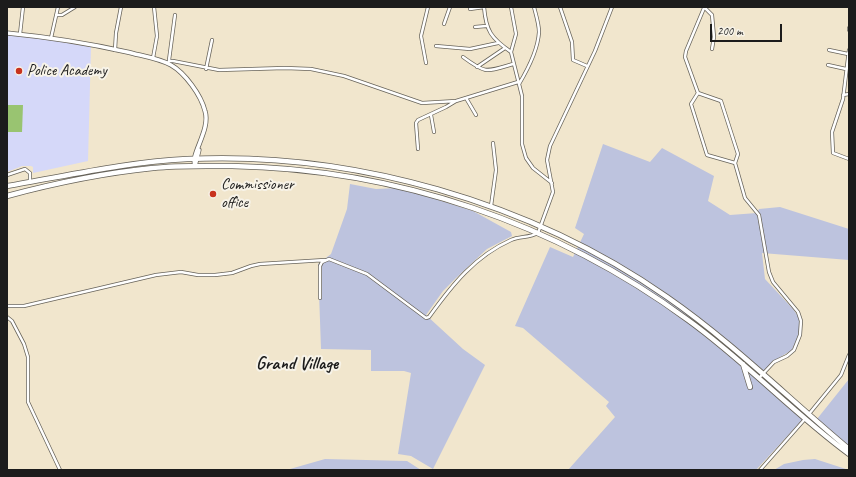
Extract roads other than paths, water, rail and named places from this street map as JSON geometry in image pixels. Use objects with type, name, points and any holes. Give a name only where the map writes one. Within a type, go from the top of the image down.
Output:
[{"type":"highway","points":[[7,186],[137,164],[196,159],[261,160],[337,167],[426,187],[491,206],[541,226],[598,255],[650,286],[712,331],[807,417],[849,449]]},
{"type":"highway","points":[[7,196],[88,177],[122,171],[195,166],[301,169],[352,176],[451,200],[538,233],[578,251],[690,320],[743,364],[761,376]]},
{"type":"highway","points":[[743,364],[750,387]]},
{"type":"highway","points":[[807,417],[824,436],[849,454]]},
{"type":"street","points":[[20,34],[23,7]]},
{"type":"street","points":[[51,38],[58,7]]},
{"type":"street","points":[[56,15],[62,15],[75,7]]},
{"type":"street","points":[[115,50],[116,33],[121,7]]},
{"type":"street","points":[[153,58],[157,36],[154,7]]},
{"type":"street","points":[[426,63],[421,36],[428,7]]},
{"type":"street","points":[[444,24],[450,7]]},
{"type":"street","points":[[470,9],[484,7],[486,26],[492,37],[511,52]]},
{"type":"street","points":[[511,7],[516,34],[511,52],[519,83],[522,103],[522,144],[526,158],[533,168],[552,183]]},
{"type":"street","points":[[418,149],[416,121],[431,115],[456,101],[519,83],[530,64],[538,38],[539,31],[534,7]]},
{"type":"street","points":[[560,7],[573,45],[573,60],[587,66]]},
{"type":"street","points":[[7,306],[24,306],[156,275],[181,272],[198,275],[215,275],[232,273],[260,264],[328,260],[367,274],[426,318],[429,317],[449,289],[487,253],[512,240],[538,233],[552,196],[552,183],[547,160],[550,146],[587,66],[612,7]]},
{"type":"street","points":[[712,48],[714,42],[712,15],[704,8],[685,54],[698,93],[692,104],[707,155],[735,163]]},
{"type":"street","points":[[168,62],[176,15]]},
{"type":"street","points":[[475,27],[486,26]]},
{"type":"street","points":[[7,33],[51,38],[168,62],[219,70],[285,68],[311,69],[344,76],[422,103],[456,101]]},
{"type":"street","points":[[206,68],[212,40]]},
{"type":"street","points":[[436,46],[470,49],[498,43]]},
{"type":"street","points":[[477,67],[505,48]]},
{"type":"street","points":[[829,50],[848,54]]},
{"type":"street","points":[[849,50],[842,104],[832,132],[832,148],[835,154],[849,159]]},
{"type":"street","points":[[463,57],[477,67],[488,71],[513,64]]},
{"type":"street","points":[[168,62],[183,75],[204,107],[207,122],[195,166]]},
{"type":"street","points":[[828,65],[846,69]]},
{"type":"street","points":[[698,93],[721,101],[738,154],[735,163],[745,198],[759,215],[767,267],[770,277],[795,307],[801,321],[800,334],[794,350],[787,356],[774,362],[761,376]]},
{"type":"street","points":[[842,95],[849,94]]},
{"type":"street","points":[[466,98],[476,115]]},
{"type":"street","points":[[431,115],[434,132]]},
{"type":"street","points":[[491,206],[496,170],[493,143]]},
{"type":"street","points":[[7,175],[25,169],[30,173],[30,182]]},
{"type":"street","points":[[320,298],[320,266],[322,262],[328,260]]},
{"type":"street","points":[[7,316],[12,321],[24,344],[28,357],[28,402],[60,470]]},
{"type":"street","points":[[760,470],[807,417],[841,375],[849,355]]},
{"type":"place","name":"Police Academy","points":[[19,71]]},
{"type":"place","name":"Commissioner office","points":[[213,194]]},
{"type":"district","name":"Grand Village","points":[[297,364]]}]
